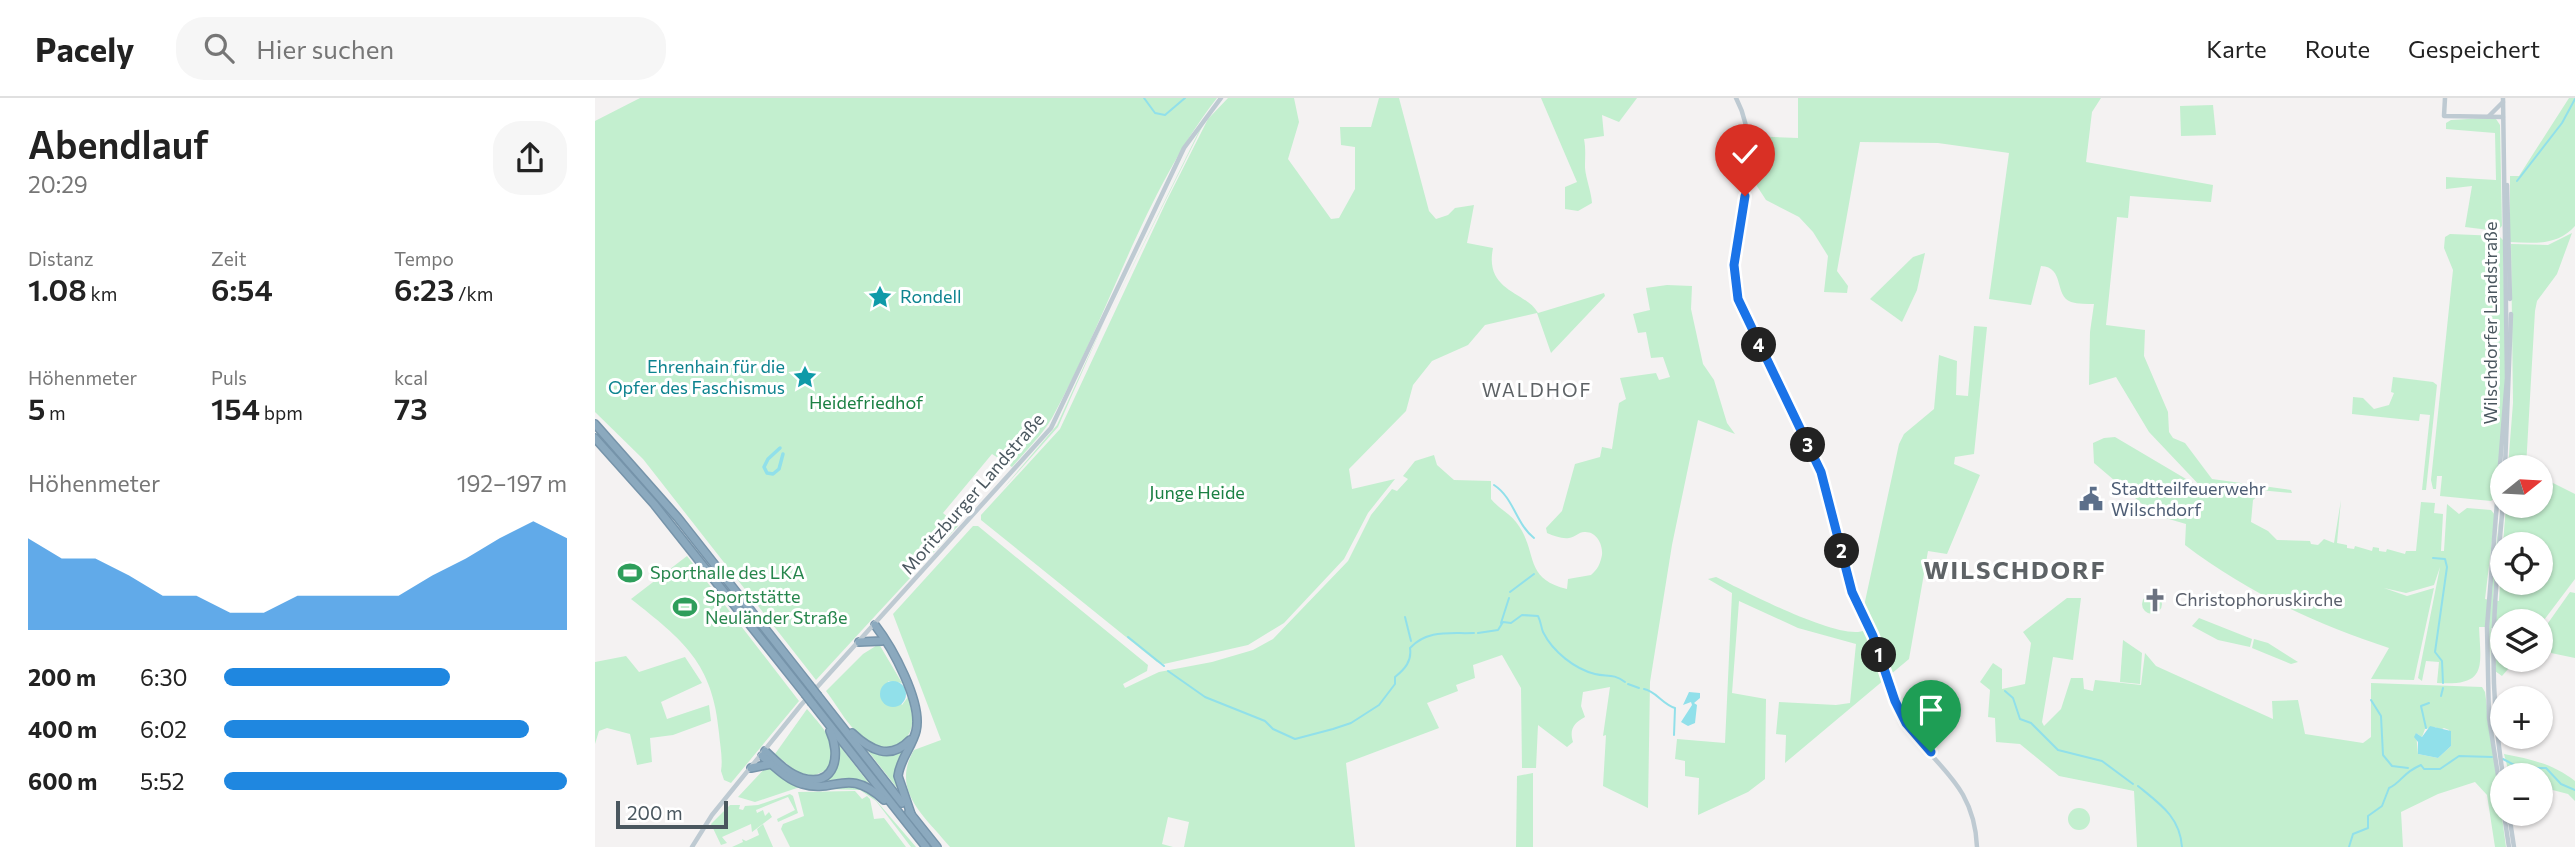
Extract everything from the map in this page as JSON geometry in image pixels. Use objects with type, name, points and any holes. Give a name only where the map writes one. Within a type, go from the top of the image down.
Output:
[{"type":"highway","points":[[595,424],[671,510],[937,847]]},
{"type":"highway","points":[[595,438],[654,504],[926,847]]},
{"type":"highway","points":[[873,627],[898,667],[915,705],[918,720],[915,734],[898,776],[911,814]]},
{"type":"highway","points":[[873,627],[898,667]]},
{"type":"highway","points":[[859,642],[874,639],[882,641]]},
{"type":"highway","points":[[764,753],[798,776],[808,779],[824,776],[833,768],[837,755],[824,718]]},
{"type":"highway","points":[[836,719],[868,747],[882,752],[898,750],[915,734]]},
{"type":"highway","points":[[764,753],[771,764],[791,779],[806,785],[841,781],[867,787],[900,814]]},
{"type":"highway","points":[[751,768],[771,764]]},
{"type":"main road","name":"Moritzburger Landstraße","points":[[692,847],[703,827],[801,705],[1056,421],[1184,148],[1221,98]]},
{"type":"main road","points":[[1736,98],[1743,117],[1747,173],[1734,265],[1738,299],[1821,472],[1852,592],[1873,636],[1887,680],[1905,720],[1948,772],[1971,807],[1977,847]]},
{"type":"main road","points":[[2445,98],[2444,116],[2504,117]]},
{"type":"main road","points":[[2489,116],[2503,100]]},
{"type":"main road","name":"Wilschdorfer Landstraße","points":[[2496,763],[2489,719],[2487,627],[2507,408],[2503,100]]},
{"type":"main road","name":"Wilschdorfer Landstraße","points":[[2505,172],[2511,364],[2506,455]]},
{"type":"main road","points":[[2502,518],[2491,663],[2502,763]]},
{"type":"main road","points":[[2507,826],[2509,847]]},
{"type":"main road","points":[[2509,826],[2514,847]]},
{"type":"green space","name":"Heidefriedhof","points":[[640,98],[1217,98],[1168,173],[1073,378],[1048,424],[1012,467],[992,454],[943,513],[958,526],[816,680],[643,459],[595,412],[595,121]]},
{"type":"green space","name":"Junge Heide","points":[[1228,98],[1294,98],[1299,122],[1288,159],[1331,219],[1339,218],[1355,189],[1355,147],[1341,145],[1340,127],[1371,127],[1379,98],[1399,98],[1429,211],[1436,219],[1448,215],[1455,208],[1474,205],[1467,243],[1493,248],[1492,263],[1500,282],[1538,313],[1604,293],[1605,296],[1551,353],[1537,313],[1485,325],[1468,345],[1432,361],[1413,385],[1406,411],[1349,469],[1352,489],[1395,479],[1368,513],[1344,559],[1284,623],[1248,645],[1164,664],[1157,662],[981,520],[981,515],[1060,429],[1167,200],[1208,119]]},
{"type":"green space","points":[[1541,98],[1637,98],[1619,122],[1602,115],[1604,136],[1584,139],[1585,168],[1592,203],[1578,211],[1565,209],[1565,187],[1577,182]]},
{"type":"green space","points":[[1798,98],[2101,98],[2092,112],[2086,162],[2213,185],[2211,202],[2130,196],[2128,218],[2117,217],[2106,325],[2145,330],[2144,356],[2168,412],[2169,432],[2173,438],[2185,443],[2212,479],[2291,490],[2292,493],[2259,490],[2258,496],[2253,500],[2251,522],[2268,531],[2277,540],[2310,541],[2311,544],[2318,545],[2324,539],[2334,543],[2341,500],[2337,543],[2347,545],[2347,548],[2354,549],[2355,546],[2372,551],[2373,547],[2379,548],[2379,551],[2386,552],[2387,549],[2405,554],[2406,551],[2416,551],[2421,502],[2435,503],[2434,513],[2443,514],[2441,551],[2444,551],[2447,504],[2459,514],[2467,508],[2490,510],[2490,518],[2495,518],[2493,532],[2490,532],[2485,599],[2490,600],[2491,595],[2493,595],[2493,600],[2499,601],[2499,595],[2553,595],[2553,532],[2504,532],[2505,518],[2553,518],[2553,483],[2575,494],[2575,579],[2552,609],[2490,609],[2490,672],[2489,627],[2479,627],[2480,664],[2477,672],[2465,681],[2453,683],[2437,683],[2439,662],[2426,661],[2422,681],[2418,678],[2440,567],[2434,585],[2406,593],[2384,588],[2407,596],[2434,588],[2414,680],[2371,679],[2389,648],[2335,629],[2283,605],[2208,562],[2185,545],[2186,524],[2155,515],[2094,463],[2093,443],[2115,437],[2203,489],[2149,432],[2116,377],[2089,385],[2090,332],[2094,304],[2074,303],[2066,299],[2057,276],[2053,271],[2041,266],[2031,305],[1989,299],[2009,153],[1938,143],[1860,142],[1837,271],[1848,286],[1847,293],[1824,292],[1828,256],[1813,232],[1799,217],[1766,200],[1751,177],[1742,176],[1741,156],[1749,156],[1749,136],[1798,138]]},
{"type":"green space","points":[[2569,98],[2575,98],[2575,226],[2553,240],[2537,243],[2510,242],[2510,176],[2519,176]]},
{"type":"green space","points":[[2213,105],[2216,135],[2181,136],[2180,106]]},
{"type":"green space","points":[[2496,119],[2500,125],[2502,226],[2497,231],[2465,227],[2472,186],[2446,189],[2446,177],[2496,180],[2495,133],[2446,129],[2446,123],[2451,120]]},
{"type":"green space","points":[[1203,123],[1203,125],[1107,318]]},
{"type":"green space","points":[[2572,233],[2557,274],[2537,301],[2527,455],[2509,455],[2513,403],[2511,244],[2548,245]]},
{"type":"green space","points":[[2450,234],[2499,236],[2503,240],[2506,391],[2500,455],[2490,455],[2490,501],[2440,496],[2442,476],[2437,476],[2436,489],[2433,489],[2431,480],[2453,270],[2444,248],[2445,237]]},
{"type":"green space","points":[[1925,253],[1917,290],[1902,322],[1870,299],[1913,257]]},
{"type":"green space","points":[[1692,286],[1691,309],[1703,364],[1714,380],[1727,423],[1735,434],[1698,420],[1672,545],[1650,682],[1648,808],[1603,786],[1606,735],[1603,736],[1610,687],[1583,692],[1581,706],[1585,717],[1573,727],[1573,742],[1567,747],[1538,725],[1536,768],[1522,768],[1521,688],[1502,655],[1473,665],[1475,678],[1456,685],[1458,691],[1427,703],[1439,728],[1346,763],[1355,847],[1184,847],[1189,822],[1168,817],[1162,844],[1173,847],[950,847],[921,813],[908,791],[908,765],[914,750],[941,740],[893,614],[973,526],[978,526],[1148,665],[1147,671],[1123,684],[1125,688],[1159,672],[1212,662],[1253,650],[1273,639],[1348,561],[1371,515],[1392,489],[1397,491],[1408,479],[1403,476],[1415,461],[1434,455],[1437,465],[1454,480],[1491,481],[1491,499],[1513,519],[1523,533],[1537,571],[1553,584],[1567,589],[1568,579],[1591,575],[1597,568],[1602,555],[1600,543],[1596,536],[1589,532],[1564,538],[1547,533],[1546,528],[1562,511],[1575,464],[1600,457],[1602,447],[1612,449],[1619,403],[1626,399],[1620,378],[1656,373],[1659,380],[1670,377],[1663,357],[1651,358],[1646,332],[1638,333],[1633,314],[1650,310],[1646,288]]},
{"type":"green space","points":[[1105,320],[1058,427],[1001,491],[1057,425]]},
{"type":"green space","points":[[1974,326],[1987,327],[1974,454],[1955,457],[1954,464],[1980,475],[1947,554],[1928,551],[1909,659],[1785,763],[1786,735],[1776,734],[1779,702],[1836,705],[1850,703],[1856,644],[1798,628],[1739,601],[1732,693],[1766,699],[1765,779],[1748,792],[1698,815],[1699,778],[1685,776],[1685,761],[1675,759],[1677,739],[1725,743],[1732,593],[1708,579],[1716,577],[1814,622],[1853,632],[1865,630],[1861,620],[1899,444],[1904,434],[1934,409],[1939,355],[1957,361],[1956,395],[1968,396]]},
{"type":"green space","points":[[2393,377],[2433,382],[2437,385],[2426,490],[2422,490],[2430,415],[2420,414],[2419,421],[2352,414],[2353,397],[2363,398],[2374,409],[2389,405],[2394,393],[2391,392]]},
{"type":"green space","points":[[687,556],[799,701],[731,783],[724,780],[721,771],[716,709],[702,671],[680,641],[631,599]]},
{"type":"green space","points":[[2570,592],[2575,593],[2575,658],[2553,653],[2553,616]]},
{"type":"green space","points":[[2152,594],[2159,597],[2162,604],[2159,611],[2152,614],[2145,611],[2142,604],[2145,597]]},
{"type":"green space","points":[[2067,598],[2081,598],[2073,660],[2053,657],[2042,722],[2044,726],[2061,709],[2071,678],[2083,678],[2084,689],[2093,691],[2095,680],[2141,685],[2145,653],[2156,666],[2273,719],[2272,701],[2298,700],[2305,734],[2363,743],[2371,737],[2371,683],[2482,687],[2490,729],[2490,749],[2493,749],[2495,763],[2490,763],[2490,814],[2487,795],[2475,782],[2438,794],[2401,812],[2403,847],[2137,847],[2134,791],[2059,776],[2020,744],[1996,742],[1995,718],[1988,717],[1990,690],[1980,682],[1993,663],[2002,669],[2002,689],[2025,684],[2031,643],[2023,632]],"holes":[[[2436,727],[2438,731],[2444,728],[2449,730],[2451,746],[2438,758],[2418,754],[2416,733],[2422,737],[2425,729]]]},
{"type":"green space","points":[[2199,618],[2252,639],[2250,647],[2218,640],[2192,626]]},
{"type":"green space","points":[[2254,639],[2268,643],[2298,662],[2291,664],[2252,648]]},
{"type":"green space","points":[[2123,640],[2142,653],[2140,684],[2120,682]]},
{"type":"green space","points":[[879,644],[902,683],[888,681],[902,705],[908,697],[912,712],[912,726],[906,738],[888,747],[872,744],[858,734],[826,691],[863,654]]},
{"type":"green space","points":[[626,656],[639,672],[685,657],[702,683],[661,702],[667,719],[709,705],[711,721],[673,735],[650,738],[652,762],[637,765],[630,734],[607,728],[599,731],[595,744],[595,662]]},
{"type":"green space","points":[[807,709],[828,736],[831,750],[829,769],[813,776],[797,772],[775,754]]},
{"type":"green space","points":[[909,744],[897,768],[897,788],[868,751],[893,754]]},
{"type":"green space","points":[[839,745],[871,786],[844,778],[813,783],[835,767]]},
{"type":"green space","points":[[2504,754],[2541,763],[2506,763]]},
{"type":"green space","points":[[767,766],[798,786],[848,784],[868,791],[916,847],[911,847],[876,801],[860,790],[797,788],[755,802],[738,797]]},
{"type":"green space","points":[[2553,768],[2575,781],[2575,801],[2568,794],[2553,790]]},
{"type":"green space","points":[[1533,773],[1533,847],[1516,847],[1517,776]]},
{"type":"green space","points":[[855,791],[862,799],[867,796],[870,799],[874,819],[884,818],[906,847],[790,847],[781,829],[783,824],[804,816],[798,792]]},
{"type":"green space","points":[[790,794],[798,813],[778,822],[777,819],[795,810],[788,797],[756,810],[757,813],[763,810],[765,816],[769,812],[772,817],[752,832],[751,824],[722,837],[727,843],[721,845],[711,824],[730,805],[740,805],[739,809],[743,810],[745,806],[758,805]]},
{"type":"green space","points":[[2079,808],[2087,811],[2090,819],[2087,827],[2079,830],[2071,827],[2068,819],[2071,811]]},
{"type":"green space","points":[[763,824],[773,847],[732,847],[743,842],[742,839],[746,841],[759,835],[757,829]]},
{"type":"green space","points":[[2492,826],[2503,826],[2506,847],[2495,847]]},
{"type":"water","points":[[893,681],[903,684],[906,694],[903,704],[893,707],[883,704],[880,694],[883,684]]},
{"type":"water","points":[[1689,692],[1700,693],[1700,698],[1694,703],[1697,705],[1695,723],[1688,726],[1681,722],[1692,705],[1691,702],[1683,705]]},
{"type":"water","points":[[2430,726],[2451,731],[2451,746],[2438,758],[2418,754],[2418,742],[2414,737],[2416,733],[2422,737]]},
{"type":"waterway","points":[[1144,98],[1155,113],[1165,115],[1185,98]]},
{"type":"waterway","points":[[2517,181],[2562,123],[2575,99]]},
{"type":"waterway","points":[[780,448],[768,459],[764,467],[767,473],[773,474],[779,469],[783,454]]},
{"type":"waterway","points":[[1494,485],[1501,490],[1523,526],[1534,538]]},
{"type":"waterway","points":[[2433,558],[2445,559],[2447,567],[2435,652],[2442,661],[2443,683]]},
{"type":"waterway","points":[[1510,592],[1534,574]]},
{"type":"waterway","points":[[1501,623],[1509,598]]},
{"type":"waterway","points":[[1478,633],[1498,630],[1503,622],[1511,623],[1522,615],[1538,616],[1547,639],[1565,659],[1587,672],[1613,676],[1625,682]]},
{"type":"waterway","points":[[1405,617],[1411,641]]},
{"type":"waterway","points":[[1168,671],[1205,697],[1265,721],[1273,729],[1295,739],[1351,723],[1379,705],[1395,684],[1395,677],[1407,664],[1410,648],[1417,642],[1432,635],[1474,633]]},
{"type":"waterway","points":[[1128,637],[1164,666]]},
{"type":"waterway","points":[[1628,684],[1639,688]]},
{"type":"waterway","points":[[2441,696],[2443,688]]},
{"type":"waterway","points":[[1644,689],[1675,708],[1674,735]]},
{"type":"waterway","points":[[2005,691],[2013,698],[2020,719],[2031,723],[2058,750],[2102,761],[2133,784]]},
{"type":"waterway","points":[[2371,700],[2381,716],[2383,755],[2392,766],[2408,768]]},
{"type":"waterway","points":[[2426,728],[2421,706],[2429,703]]},
{"type":"waterway","points":[[2349,847],[2353,834],[2368,828],[2368,816],[2382,806],[2389,788],[2415,768],[2421,765],[2424,769],[2440,769],[2459,756],[2492,757]]},
{"type":"waterway","points":[[2503,759],[2520,768],[2546,768],[2561,784],[2575,790]]},
{"type":"waterway","points":[[2138,786],[2168,812],[2177,827],[2182,847]]},
{"type":"place","name":"Rondell","points":[[880,297]]},
{"type":"place","name":"Ehrenhain für die Opfer des Faschismus","points":[[805,377]]},
{"type":"place","name":"Stadtteilfeuerwehr Wilschdorf","points":[[2091,499]]},
{"type":"place","name":"Sporthalle des LKA","points":[[630,573]]},
{"type":"place","name":"Christophoruskirche","points":[[2155,600]]},
{"type":"place","name":"Sportstätte Neuländer Straße","points":[[685,607]]},
{"type":"district","name":"WALDHOF","points":[[1537,390]]},
{"type":"district","name":"WILSCHDORF","points":[[2015,571]]},
{"type":"route","points":[[1745,196],[1734,265],[1738,299],[1821,472],[1852,592],[1873,636],[1899,712],[1931,752]]}]
